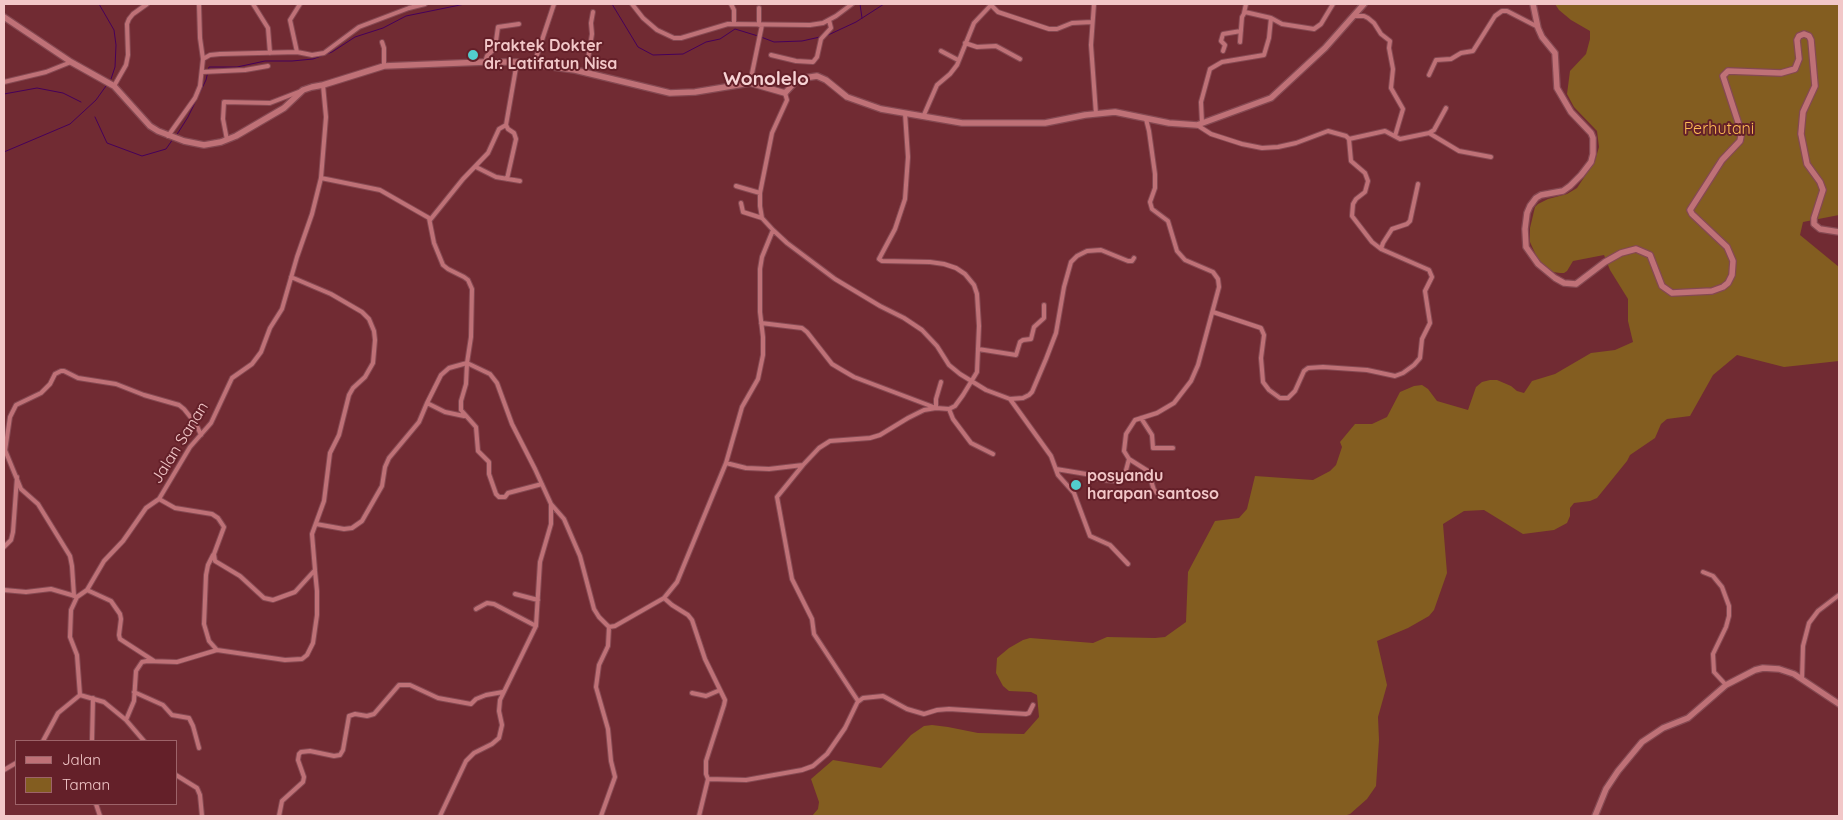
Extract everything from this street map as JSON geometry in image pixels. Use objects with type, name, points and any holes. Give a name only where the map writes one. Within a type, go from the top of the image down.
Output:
[{"type":"main road","points":[[4,17],[71,62],[114,86],[150,126],[184,142],[204,145],[227,140],[284,108],[303,90],[384,66],[485,62],[517,62],[586,72],[670,93],[712,90],[750,83],[785,93],[798,79],[818,76],[847,97],[881,109],[962,124],[1045,123],[1115,112],[1185,125],[1199,124],[1271,98],[1325,48],[1364,4]]},
{"type":"main road","points":[[1533,4],[1542,37],[1555,53],[1556,79],[1561,96],[1571,112],[1591,133],[1594,146],[1591,162],[1570,186],[1558,193],[1541,195],[1536,198],[1527,213],[1525,229],[1526,247],[1538,264],[1555,278],[1564,284],[1576,284],[1605,262],[1622,253],[1636,249],[1650,255],[1662,286],[1672,293],[1712,291],[1728,283],[1734,268],[1728,247],[1690,210],[1722,160],[1740,142],[1741,132],[1723,76],[1728,71],[1782,73],[1795,69],[1799,59],[1798,38],[1804,34],[1809,36],[1811,40],[1815,86],[1803,112],[1801,134],[1807,164],[1820,182],[1823,190],[1814,218],[1814,224],[1820,229],[1839,232]]},
{"type":"main road","points":[[1595,816],[1606,789],[1642,742],[1663,728],[1696,713],[1726,685],[1754,670],[1763,668],[1779,669],[1794,674],[1839,704]]},
{"type":"street","points":[[114,86],[126,65],[128,55],[127,24],[129,19],[147,4]]},
{"type":"street","points":[[169,136],[198,94],[204,72],[199,4]]},
{"type":"street","points":[[253,4],[268,28],[270,53]]},
{"type":"street","points":[[297,52],[290,20],[300,4]]},
{"type":"street","points":[[203,59],[212,54],[297,52],[312,55],[324,52],[359,27],[409,6],[426,4]]},
{"type":"street","points":[[534,64],[554,4]]},
{"type":"street","points":[[632,4],[643,18],[657,30],[674,38],[689,37],[722,25],[810,25],[828,20],[852,4]]},
{"type":"street","points":[[730,4],[734,10],[734,24]]},
{"type":"street","points":[[1094,4],[1091,45],[1096,114]]},
{"type":"street","points":[[1240,42],[1246,4]]},
{"type":"street","points":[[1244,13],[1248,12],[1271,18],[1282,24],[1314,29],[1321,24],[1333,4]]},
{"type":"street","points":[[923,117],[933,91],[950,74],[974,23],[991,5],[998,12],[1049,29],[1057,29],[1072,23],[1092,22]]},
{"type":"street","points":[[750,83],[760,35],[759,8]]},
{"type":"street","points":[[1430,75],[1436,60],[1450,60],[1461,52],[1473,51],[1495,16],[1502,11],[1538,28]]},
{"type":"street","points":[[586,72],[592,34],[593,12]]},
{"type":"street","points":[[1352,16],[1359,15],[1368,18],[1374,23],[1381,34],[1390,41],[1389,48],[1393,69],[1391,88],[1402,109],[1395,136]]},
{"type":"street","points":[[1271,18],[1269,38],[1264,55],[1222,62],[1210,68],[1201,102],[1199,124],[1211,134],[1262,148],[1278,147],[1328,131],[1341,134],[1349,139],[1385,131],[1404,139],[1434,130],[1446,108]]},
{"type":"street","points":[[771,54],[796,61],[813,62],[817,57],[823,37],[831,28],[828,20]]},
{"type":"street","points":[[485,62],[487,56],[495,48],[498,27],[519,24]]},
{"type":"street","points":[[1223,51],[1225,45],[1221,41],[1223,34],[1241,31]]},
{"type":"street","points":[[382,42],[384,66]]},
{"type":"street","points":[[965,43],[977,47],[996,46],[1020,59]]},
{"type":"street","points":[[941,51],[958,60]]},
{"type":"street","points":[[4,82],[46,72],[71,62]]},
{"type":"street","points":[[507,179],[516,139],[514,133],[506,125],[517,62]]},
{"type":"street","points":[[204,72],[245,70],[268,66]]},
{"type":"street","name":"Jalan Sanan","points":[[75,596],[87,590],[104,561],[123,541],[146,508],[159,498],[190,447],[211,423],[232,378],[252,364],[261,352],[270,328],[285,302],[321,178],[326,117],[323,85]]},
{"type":"street","points":[[227,140],[223,119],[224,102],[270,103],[303,90]]},
{"type":"street","points":[[762,218],[760,193],[772,133],[787,100],[785,93]]},
{"type":"street","points":[[858,701],[814,634],[812,619],[792,579],[777,497],[819,448],[830,441],[870,438],[880,435],[924,410],[936,408],[949,409],[954,406],[977,372],[979,318],[977,294],[974,285],[965,274],[956,268],[944,264],[882,261],[879,259],[895,229],[905,199],[908,156],[905,113]]},
{"type":"street","points":[[1146,119],[1156,179],[1152,209],[1168,221],[1178,251],[1184,260],[1216,276],[1219,287],[1198,365],[1191,381],[1174,403],[1157,413],[1135,420],[1126,434],[1124,451],[1129,459],[1148,471],[1154,490],[1157,493]]},
{"type":"street","points":[[506,125],[498,129],[488,153],[463,179],[430,220],[434,243],[443,265],[448,270],[464,277],[472,288],[471,337],[466,384],[460,406],[464,416],[476,427],[478,451],[489,462],[490,479],[496,494],[499,497],[505,498],[508,493],[542,484]]},
{"type":"street","points":[[1429,133],[1459,151],[1491,157]]},
{"type":"street","points":[[1213,312],[1261,328],[1264,335],[1261,358],[1263,382],[1280,398],[1291,396],[1304,371],[1308,368],[1323,367],[1367,370],[1398,375],[1420,358],[1422,339],[1430,323],[1425,291],[1432,277],[1429,270],[1372,242],[1352,216],[1353,204],[1365,192],[1368,180],[1365,173],[1352,161],[1349,139]]},
{"type":"street","points":[[476,167],[485,173],[520,181]]},
{"type":"street","points":[[321,178],[380,190],[430,220]]},
{"type":"street","points":[[1381,248],[1392,228],[1408,224],[1410,221],[1418,184]]},
{"type":"street","points":[[736,186],[760,193]]},
{"type":"street","points":[[741,202],[743,212],[762,218],[797,251],[835,279],[922,330],[937,346],[949,365],[972,381],[1010,399],[1051,456],[1058,475],[1072,489],[1090,536],[1110,545],[1128,564]]},
{"type":"street","points":[[609,627],[616,626],[664,598],[677,582],[726,463],[742,407],[753,389],[761,368],[764,338],[761,322],[760,269],[762,256],[773,230]]},
{"type":"street","points":[[1010,399],[1023,398],[1032,392],[1056,332],[1071,262],[1077,256],[1087,251],[1101,250],[1128,261],[1132,261],[1134,258]]},
{"type":"street","points":[[126,720],[132,708],[138,665],[147,661],[177,662],[217,650],[285,660],[302,659],[307,655],[313,643],[317,615],[317,591],[312,534],[324,501],[330,453],[339,435],[349,395],[369,370],[375,353],[375,340],[374,331],[369,319],[362,312],[330,294],[291,277]]},
{"type":"street","points":[[978,349],[1016,355],[1020,342],[1031,339],[1034,327],[1044,318],[1044,305]]},
{"type":"street","points":[[761,322],[802,328],[808,332],[832,364],[842,370],[854,377],[936,408]]},
{"type":"street","points":[[316,524],[344,529],[357,526],[362,521],[382,486],[388,458],[419,422],[444,372],[455,365],[467,363],[490,374],[497,383],[516,433],[551,504],[564,519],[580,556],[594,609],[609,627],[608,646],[599,665],[596,687],[608,729],[611,761],[615,777],[600,816]]},
{"type":"street","points":[[80,694],[77,655],[71,641],[70,629],[71,610],[75,596],[70,556],[38,504],[21,489],[5,450],[10,417],[16,405],[41,393],[50,384],[55,374],[64,371],[78,378],[116,384],[144,395],[179,405],[196,424],[201,436]]},
{"type":"street","points":[[936,408],[936,399],[941,382]]},
{"type":"street","points":[[427,403],[445,412],[464,416]]},
{"type":"street","points":[[949,409],[953,419],[971,443],[993,454]]},
{"type":"street","points":[[1142,418],[1152,435],[1153,448],[1173,448]]},
{"type":"street","points":[[1056,469],[1086,474],[1102,480],[1115,481],[1125,474],[1129,459]]},
{"type":"street","points":[[726,463],[746,468],[769,469],[804,465]]},
{"type":"street","points":[[4,547],[11,540],[13,532],[17,478]]},
{"type":"street","points":[[159,498],[176,508],[212,514],[223,524],[223,531],[208,565],[206,575],[204,624],[209,641],[217,650]]},
{"type":"street","points":[[440,816],[466,761],[474,753],[492,744],[499,738],[502,724],[500,705],[503,692],[536,626],[540,562],[552,520],[551,504]]},
{"type":"street","points":[[214,554],[215,561],[244,579],[264,598],[273,600],[289,595],[304,583],[315,570]]},
{"type":"street","points":[[1703,572],[1713,576],[1722,587],[1729,606],[1726,627],[1712,654],[1714,672],[1726,685]]},
{"type":"street","points":[[4,590],[26,592],[50,589],[75,596]]},
{"type":"street","points":[[87,590],[111,601],[120,614],[120,640],[154,661]]},
{"type":"street","points":[[516,594],[538,600]]},
{"type":"street","points":[[1802,679],[1804,646],[1809,623],[1818,611],[1839,595]]},
{"type":"street","points":[[664,598],[692,620],[705,659],[725,700],[706,761],[708,779],[698,816]]},
{"type":"street","points":[[476,609],[487,603],[494,604],[536,626]]},
{"type":"street","points":[[279,816],[282,801],[304,782],[298,760],[299,754],[310,751],[334,756],[340,755],[343,750],[349,716],[355,714],[367,716],[374,714],[399,685],[410,685],[438,698],[471,704],[476,699],[486,695],[503,692]]},
{"type":"street","points":[[692,693],[706,696],[720,690]]},
{"type":"street","points":[[134,692],[164,705],[172,715],[189,718],[199,748]]},
{"type":"street","points":[[80,694],[104,702],[126,720],[143,740]]},
{"type":"street","points":[[44,740],[58,713],[80,694]]},
{"type":"street","points":[[708,779],[746,780],[802,770],[813,766],[827,754],[845,728],[858,701],[863,698],[883,696],[906,709],[924,714],[949,709],[1026,714],[1029,713],[1032,706]]},
{"type":"street","points":[[92,740],[93,698]]},
{"type":"street","points":[[4,770],[15,764]]},
{"type":"street","points":[[178,776],[197,788],[200,796],[202,816]]},
{"type":"green space","name":"Perhutani","points":[[1555,4],[1839,4],[1839,215],[1803,222],[1800,235],[1839,267],[1839,361],[1784,367],[1737,355],[1713,375],[1690,416],[1667,419],[1661,424],[1655,438],[1630,455],[1597,498],[1574,503],[1570,508],[1570,516],[1567,523],[1554,530],[1523,534],[1484,510],[1464,511],[1443,524],[1447,573],[1434,610],[1429,616],[1408,628],[1377,641],[1387,685],[1378,717],[1379,740],[1376,786],[1367,799],[1350,814],[1344,816],[812,816],[818,809],[819,802],[811,779],[833,760],[881,768],[911,735],[924,726],[948,727],[978,733],[1024,734],[1039,717],[1037,695],[1031,692],[1009,691],[1003,686],[996,673],[997,658],[1023,640],[1030,638],[1093,643],[1107,637],[1165,637],[1186,622],[1188,572],[1215,521],[1239,518],[1247,509],[1255,476],[1313,480],[1330,471],[1336,465],[1342,447],[1340,442],[1355,424],[1372,424],[1387,417],[1400,392],[1422,385],[1428,389],[1437,401],[1468,410],[1476,387],[1482,382],[1497,380],[1524,393],[1532,381],[1555,374],[1591,353],[1615,350],[1633,342],[1628,321],[1628,299],[1610,270],[1604,255],[1573,261],[1564,273],[1553,272],[1540,264],[1530,242],[1530,228],[1535,207],[1548,199],[1567,194],[1577,188],[1595,161],[1599,147],[1597,131],[1574,107],[1567,94],[1570,71],[1586,54],[1590,31],[1571,20]]},
{"type":"waterway","points":[[99,4],[114,30],[116,45],[115,67],[111,79]]},
{"type":"waterway","points":[[176,136],[188,117],[206,80],[209,67],[237,67],[265,61],[313,59],[332,52],[355,37],[383,28],[406,16],[465,4]]},
{"type":"waterway","points":[[612,4],[638,47],[653,55],[683,54],[706,42],[720,39],[735,29],[758,36]]},
{"type":"waterway","points":[[860,4],[862,18]]},
{"type":"waterway","points":[[826,36],[856,22],[884,4]]},
{"type":"waterway","points":[[761,37],[774,42],[802,41],[820,37]]},
{"type":"waterway","points":[[4,152],[70,124],[96,100],[106,86]]},
{"type":"waterway","points":[[4,94],[37,88],[63,93],[81,102]]},
{"type":"waterway","points":[[95,117],[107,143],[142,156],[166,149],[173,139]]},
{"type":"place","name":"Praktek Dokter dr. Latifatun Nisa","points":[[473,55]]},
{"type":"place","name":"posyandu harapan santoso","points":[[1076,485]]},
{"type":"district","name":"Wonolelo","points":[[766,79]]}]
